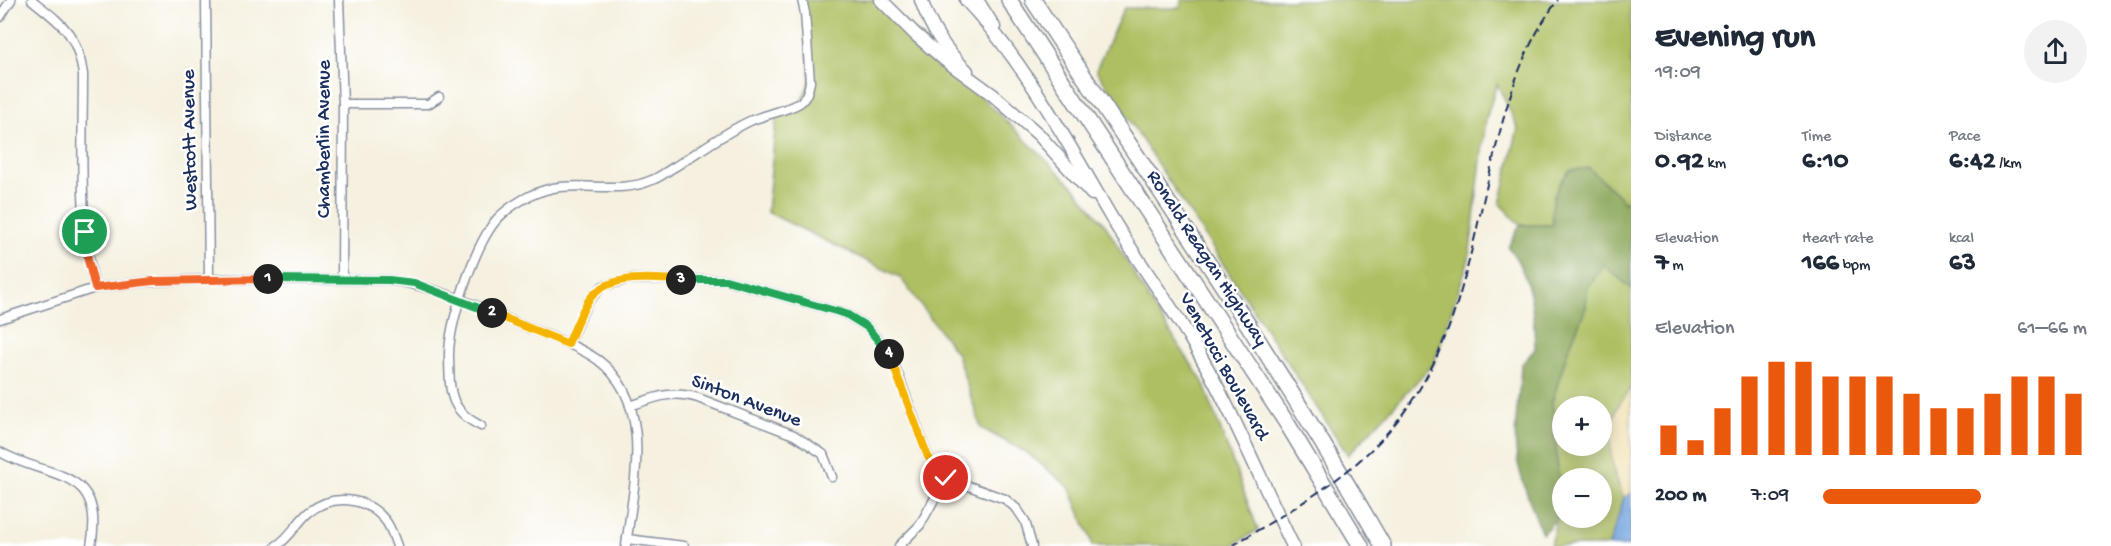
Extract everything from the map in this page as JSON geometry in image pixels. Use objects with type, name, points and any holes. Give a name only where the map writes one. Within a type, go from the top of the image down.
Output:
[{"type":"highway","name":"Ronald Reagan Highway","points":[[1009,0],[1288,425],[1361,546]]},
{"type":"highway","name":"Ronald Reagan Highway","points":[[1033,0],[1245,321],[1333,461],[1383,546]]},
{"type":"main road","name":"Venetucci Boulevard","points":[[881,0],[945,60],[993,95],[1038,134],[1059,154],[1108,213]]},
{"type":"main road","name":"Venetucci Boulevard","points":[[966,0],[1012,56],[1085,169],[1108,213],[1190,338],[1224,400],[1293,546]]},
{"type":"main road","points":[[977,0],[1012,56]]},
{"type":"main road","points":[[922,5],[942,45],[993,95]]},
{"type":"street","points":[[0,17],[11,0]]},
{"type":"street","points":[[32,0],[61,23],[73,37],[80,54],[83,74],[85,232],[88,260],[95,288]]},
{"type":"street","name":"Westcott Avenue","points":[[206,0],[209,279]]},
{"type":"street","name":"Chamberlin Avenue","points":[[339,0],[343,105],[342,278]]},
{"type":"street","points":[[481,426],[466,419],[454,404],[448,349],[459,299],[486,235],[498,218],[531,195],[554,188],[628,186],[652,180],[750,121],[801,102],[808,92],[810,81],[802,0]]},
{"type":"street","points":[[343,105],[428,105],[439,97]]},
{"type":"street","points":[[1,318],[95,288],[145,282],[342,278],[414,283],[568,344],[586,353],[608,369],[630,406],[634,422],[636,445],[626,543],[684,546]]},
{"type":"street","points":[[568,344],[588,301],[603,286],[630,279],[726,280],[846,314],[867,327],[888,351],[928,457],[946,478],[1005,499],[1017,509],[1025,521],[1032,546]]},
{"type":"street","name":"Sinton Avenue","points":[[630,406],[665,394],[682,393],[699,398],[794,435],[823,454],[832,477]]},
{"type":"street","points":[[0,452],[66,477],[83,489],[93,507],[94,529],[91,546]]},
{"type":"street","points":[[898,546],[920,525],[946,478]]},
{"type":"street","points":[[276,546],[309,513],[326,502],[348,499],[368,505],[387,521],[397,546]]},
{"type":"green space","points":[[799,0],[882,0],[1075,188],[1106,226],[1153,306],[1203,382],[1258,530],[1232,546],[1092,546],[1069,487],[1027,453],[981,428],[957,354],[900,277],[767,212],[777,111],[801,102],[810,81],[805,13]]},
{"type":"green space","points":[[1181,0],[1631,0],[1631,199],[1625,202],[1589,168],[1553,225],[1520,225],[1500,204],[1518,128],[1497,84],[1486,119],[1469,259],[1434,363],[1348,455],[1096,70],[1124,8],[1181,8]]},
{"type":"green space","points":[[1589,168],[1625,202],[1631,199],[1631,288],[1603,265],[1587,289],[1586,307],[1552,396],[1552,456],[1557,456],[1558,468],[1552,468],[1552,523],[1542,534],[1520,472],[1515,439],[1521,365],[1535,349],[1534,322],[1527,282],[1508,247],[1520,225],[1553,225],[1554,195],[1570,170]]},
{"type":"green space","points":[[1603,264],[1631,288],[1631,387],[1616,410],[1614,474],[1624,498],[1609,546],[1550,546],[1554,528],[1612,528],[1612,468],[1558,468],[1557,456],[1612,456],[1612,396],[1554,396],[1568,350],[1586,307],[1587,289]]},
{"type":"sand","points":[[1631,387],[1631,493],[1624,498],[1611,456],[1613,422],[1621,402]]},
{"type":"water","points":[[1631,493],[1631,546],[1609,546],[1624,498]]},
{"type":"railway","points":[[1232,546],[1298,506],[1360,460],[1390,430],[1414,398],[1433,364],[1460,293],[1500,130],[1514,84],[1532,41],[1558,0]]},
{"type":"route","points":[[85,232],[88,260],[95,288],[145,282],[209,279],[389,280],[414,283],[459,299],[568,344],[588,301],[603,286],[630,279],[726,280],[846,314],[867,327],[888,351],[928,457],[946,478]]}]
